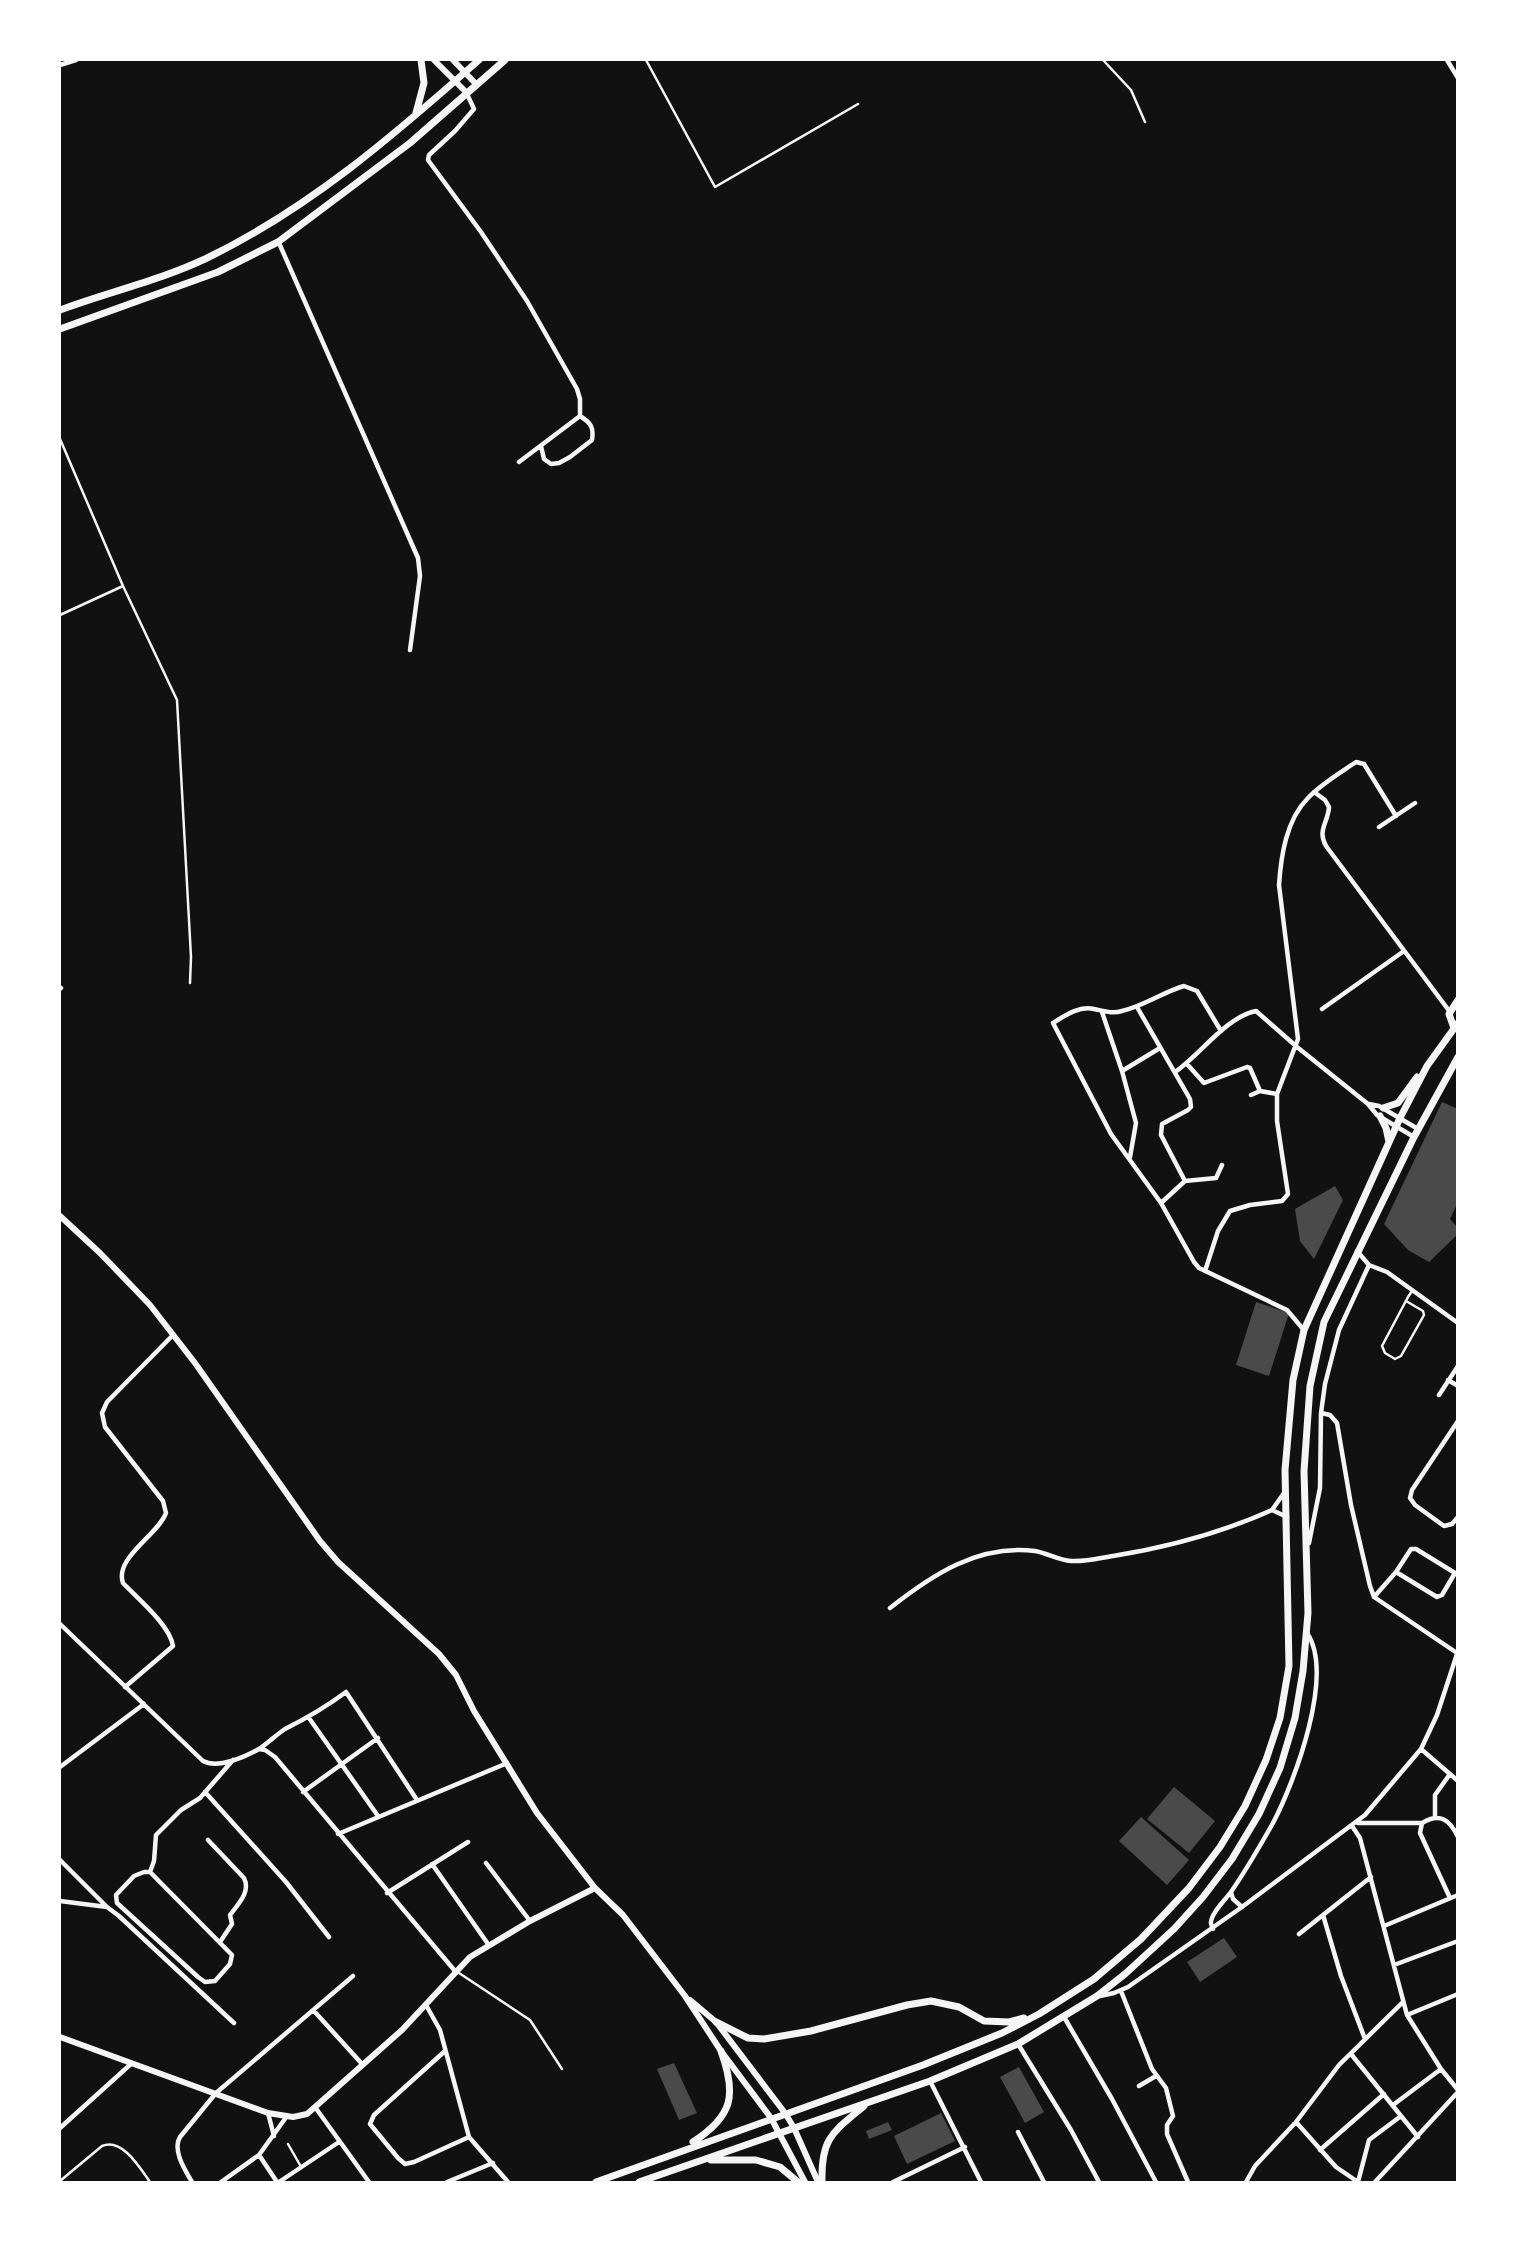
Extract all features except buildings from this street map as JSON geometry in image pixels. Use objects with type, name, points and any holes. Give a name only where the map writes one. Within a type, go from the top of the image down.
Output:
[{"type":"main road","points":[[414,117],[424,83],[421,60]]},
{"type":"main road","points":[[60,308],[176,271],[262,229],[331,184],[373,152],[480,60]]},
{"type":"main road","points":[[60,329],[218,272],[278,242],[410,143],[505,60]]},
{"type":"main road","points":[[1389,1142],[1381,1112],[1398,1103],[1456,1025],[1450,1020],[1450,1012],[1458,1000]]},
{"type":"main road","points":[[639,2182],[930,2081],[1018,2043],[1097,1996],[1150,1953],[1203,1897],[1232,1859],[1259,1814],[1280,1768],[1295,1718],[1308,1613],[1304,1471],[1310,1386],[1324,1322],[1418,1129],[1458,1057]]},
{"type":"main road","points":[[596,2182],[974,2045],[1039,2014],[1094,1979],[1149,1931],[1189,1888],[1220,1847],[1245,1806],[1266,1760],[1280,1718],[1290,1666],[1287,1517],[1284,1492],[1293,1380],[1304,1330],[1398,1122],[1427,1066]]},
{"type":"main road","points":[[716,2022],[748,2038],[764,2039],[811,2031],[930,2001],[959,2007],[984,2021],[995,2023],[1039,2014]]},
{"type":"main road","points":[[681,2150],[717,2126],[726,2110],[730,2096],[730,2076],[721,2052]]},
{"type":"main road","points":[[820,2182],[825,2144],[837,2129],[868,2103]]},
{"type":"main road","points":[[704,2159],[756,2160],[780,2167],[798,2182]]},
{"type":"street","points":[[60,65],[76,60]]},
{"type":"street","points":[[434,60],[471,97],[474,109],[429,155],[428,160],[527,301],[577,388],[580,416]]},
{"type":"street","points":[[453,60],[476,84]]},
{"type":"street","points":[[1447,60],[1458,78]]},
{"type":"street","points":[[278,242],[418,558],[420,576],[410,650]]},
{"type":"street","points":[[519,462],[580,416]]},
{"type":"street","points":[[541,445],[544,459],[551,464],[570,457],[592,440],[592,424],[580,416]]},
{"type":"street","points":[[1205,1271],[1218,1231],[1230,1211],[1282,1201],[1288,1194],[1276,1121],[1277,1094],[1297,1047],[1297,1021],[1279,885],[1280,862],[1286,838],[1306,800],[1356,762],[1360,762],[1396,816]]},
{"type":"street","points":[[1314,792],[1325,800],[1329,807],[1322,828],[1323,840],[1450,1012]]},
{"type":"street","points":[[1378,827],[1416,803]]},
{"type":"street","points":[[1322,1009],[1404,951]]},
{"type":"street","points":[[1221,1031],[1197,991],[1191,987],[1178,988],[1117,1013],[1093,1008],[1081,1010],[1053,1023],[1111,1134],[1161,1203],[1194,1262],[1205,1271],[1287,1310],[1304,1330]]},
{"type":"street","points":[[1137,1007],[1190,1099],[1191,1107],[1162,1124],[1160,1132],[1185,1181]]},
{"type":"street","points":[[1175,1072],[1221,1031],[1256,1011],[1368,1104],[1398,1122],[1418,1129]]},
{"type":"street","points":[[1102,1012],[1136,1123],[1130,1158]]},
{"type":"street","points":[[1122,1071],[1160,1048]]},
{"type":"street","points":[[1187,1064],[1204,1083],[1247,1067],[1260,1091]]},
{"type":"street","points":[[1251,1095],[1260,1091],[1277,1094]]},
{"type":"street","points":[[1398,1122],[1414,1137]]},
{"type":"street","points":[[1161,1203],[1185,1181],[1216,1178],[1222,1165]]},
{"type":"street","points":[[60,1216],[126,1279],[173,1335],[320,1541],[338,1562],[430,1646],[456,1675],[505,1764],[537,1813],[595,1888],[623,1915],[685,1997],[721,2052],[771,2118],[805,2182]]},
{"type":"street","points":[[1357,1251],[1369,1265],[1387,1272],[1458,1322]]},
{"type":"street","points":[[1305,1558],[1319,1497],[1321,1413],[1325,1384],[1339,1330],[1369,1265]]},
{"type":"street","points":[[125,1687],[173,1646],[159,1621],[123,1583],[120,1576],[122,1566],[166,1513],[163,1502],[105,1427],[102,1413],[107,1402],[173,1335]]},
{"type":"street","points":[[1439,1395],[1458,1366]]},
{"type":"street","points":[[1448,1380],[1458,1386]]},
{"type":"street","points":[[1097,1996],[1121,1991],[1213,1929],[1355,1824],[1421,1749],[1437,1715],[1457,1652],[1374,1597],[1352,1504],[1337,1423],[1330,1415],[1321,1413]]},
{"type":"street","points":[[1458,1421],[1410,1494],[1411,1502],[1441,1524],[1448,1526],[1458,1517]]},
{"type":"street","points":[[890,1608],[926,1580],[961,1561],[1004,1551],[1037,1551],[1070,1561],[1142,1551],[1213,1534],[1272,1510],[1284,1492]]},
{"type":"street","points":[[1272,1510],[1287,1517]]},
{"type":"street","points":[[1374,1597],[1396,1572],[1408,1552],[1416,1549],[1455,1573],[1442,1595],[1437,1597],[1396,1572]]},
{"type":"street","points":[[60,1624],[210,1765],[219,1765],[258,1749],[346,1692],[417,1800]]},
{"type":"street","points":[[1213,1929],[1213,1916],[1273,1824],[1284,1801],[1301,1749],[1318,1682],[1314,1643],[1307,1632]]},
{"type":"street","points":[[60,1768],[145,1704]]},
{"type":"street","points":[[309,1718],[378,1816]]},
{"type":"street","points":[[303,1791],[378,1738]]},
{"type":"street","points":[[258,1749],[275,1757],[455,1971]]},
{"type":"street","points":[[1421,1749],[1457,1779]]},
{"type":"street","points":[[150,1872],[154,1861],[156,1835],[181,1810],[192,1805],[234,1759]]},
{"type":"street","points":[[338,1834],[505,1764]]},
{"type":"street","points":[[1435,1817],[1435,1794],[1450,1774]]},
{"type":"street","points":[[205,1792],[286,1882],[329,1937]]},
{"type":"street","points":[[1355,1824],[1422,1823],[1435,1817],[1450,1822],[1458,1837]]},
{"type":"street","points":[[1422,1823],[1420,1833],[1450,1898]]},
{"type":"street","points":[[1355,1824],[1407,2015],[1458,2091],[1376,2182]]},
{"type":"street","points":[[208,1840],[247,1884],[245,1894],[230,1915],[232,1924],[220,1942]]},
{"type":"street","points":[[387,1893],[468,1842]]},
{"type":"street","points":[[60,1860],[107,1907],[234,2023]]},
{"type":"street","points":[[486,1863],[530,1921]]},
{"type":"street","points":[[432,1864],[488,1944]]},
{"type":"street","points":[[150,1872],[230,1951],[232,1959],[215,1981],[200,1992]]},
{"type":"street","points":[[150,1872],[135,1877],[116,1895],[117,1903],[198,1977],[210,1983]]},
{"type":"street","points":[[1299,1934],[1371,1877]]},
{"type":"street","points":[[60,2037],[268,2113],[300,2116],[316,2107],[363,2066],[426,2005],[455,1971],[488,1944],[595,1888]]},
{"type":"street","points":[[1231,1892],[1233,1899],[1242,1907]]},
{"type":"street","points":[[1384,1926],[1458,1895]]},
{"type":"street","points":[[60,1901],[107,1907]]},
{"type":"street","points":[[1323,1915],[1341,1976],[1365,2039]]},
{"type":"street","points":[[1394,1965],[1458,1941]]},
{"type":"street","points":[[192,2182],[177,2148],[180,2137],[216,2093],[353,1976]]},
{"type":"street","points":[[1121,1991],[1156,2076],[1166,2088],[1173,2116],[1167,2131],[1188,2182]]},
{"type":"street","points":[[1407,2015],[1458,1994]]},
{"type":"street","points":[[685,1997],[716,2022],[785,2113],[820,2182]]},
{"type":"street","points":[[1246,2182],[1255,2166],[1296,2122],[1326,2080],[1403,2002]]},
{"type":"street","points":[[426,2005],[440,2031],[469,2137],[508,2182]]},
{"type":"street","points":[[314,2011],[363,2066]]},
{"type":"street","points":[[1064,2017],[1156,2182]]},
{"type":"street","points":[[1018,2043],[1099,2182]]},
{"type":"street","points":[[445,2051],[374,2115],[370,2124],[405,2164],[469,2137]]},
{"type":"street","points":[[1351,2054],[1418,2137]]},
{"type":"street","points":[[60,2128],[133,2062]]},
{"type":"street","points":[[1393,2105],[1441,2069]]},
{"type":"street","points":[[1139,2086],[1156,2076]]},
{"type":"street","points":[[930,2081],[981,2182]]},
{"type":"street","points":[[1320,2150],[1384,2094]]},
{"type":"street","points":[[316,2107],[369,2182]]},
{"type":"street","points":[[268,2113],[274,2137]]},
{"type":"street","points":[[224,2182],[260,2155],[287,2116]]},
{"type":"street","points":[[1296,2122],[1344,2174],[1358,2182],[1369,2140],[1401,2116]]},
{"type":"street","points":[[1018,2132],[1044,2182]]},
{"type":"street","points":[[260,2155],[278,2182],[339,2142]]},
{"type":"street","points":[[893,2182],[965,2147]]},
{"type":"street","points":[[447,2182],[494,2163]]},
{"type":"lane","points":[[646,60],[715,187],[858,104]]},
{"type":"lane","points":[[1103,60],[1131,90],[1145,122]]},
{"type":"lane","points":[[60,439],[123,586],[177,700],[191,957],[190,983]]},
{"type":"lane","points":[[60,615],[123,586]]},
{"type":"lane","points":[[1406,1301],[1423,1311],[1424,1315],[1401,1356],[1395,1359],[1385,1353],[1382,1346],[1406,1301],[1412,1291]]},
{"type":"lane","points":[[455,1971],[530,2020],[562,2069]]},
{"type":"lane","points":[[60,2181],[109,2143],[119,2146],[150,2182]]},
{"type":"lane","points":[[288,2144],[301,2167]]}]
